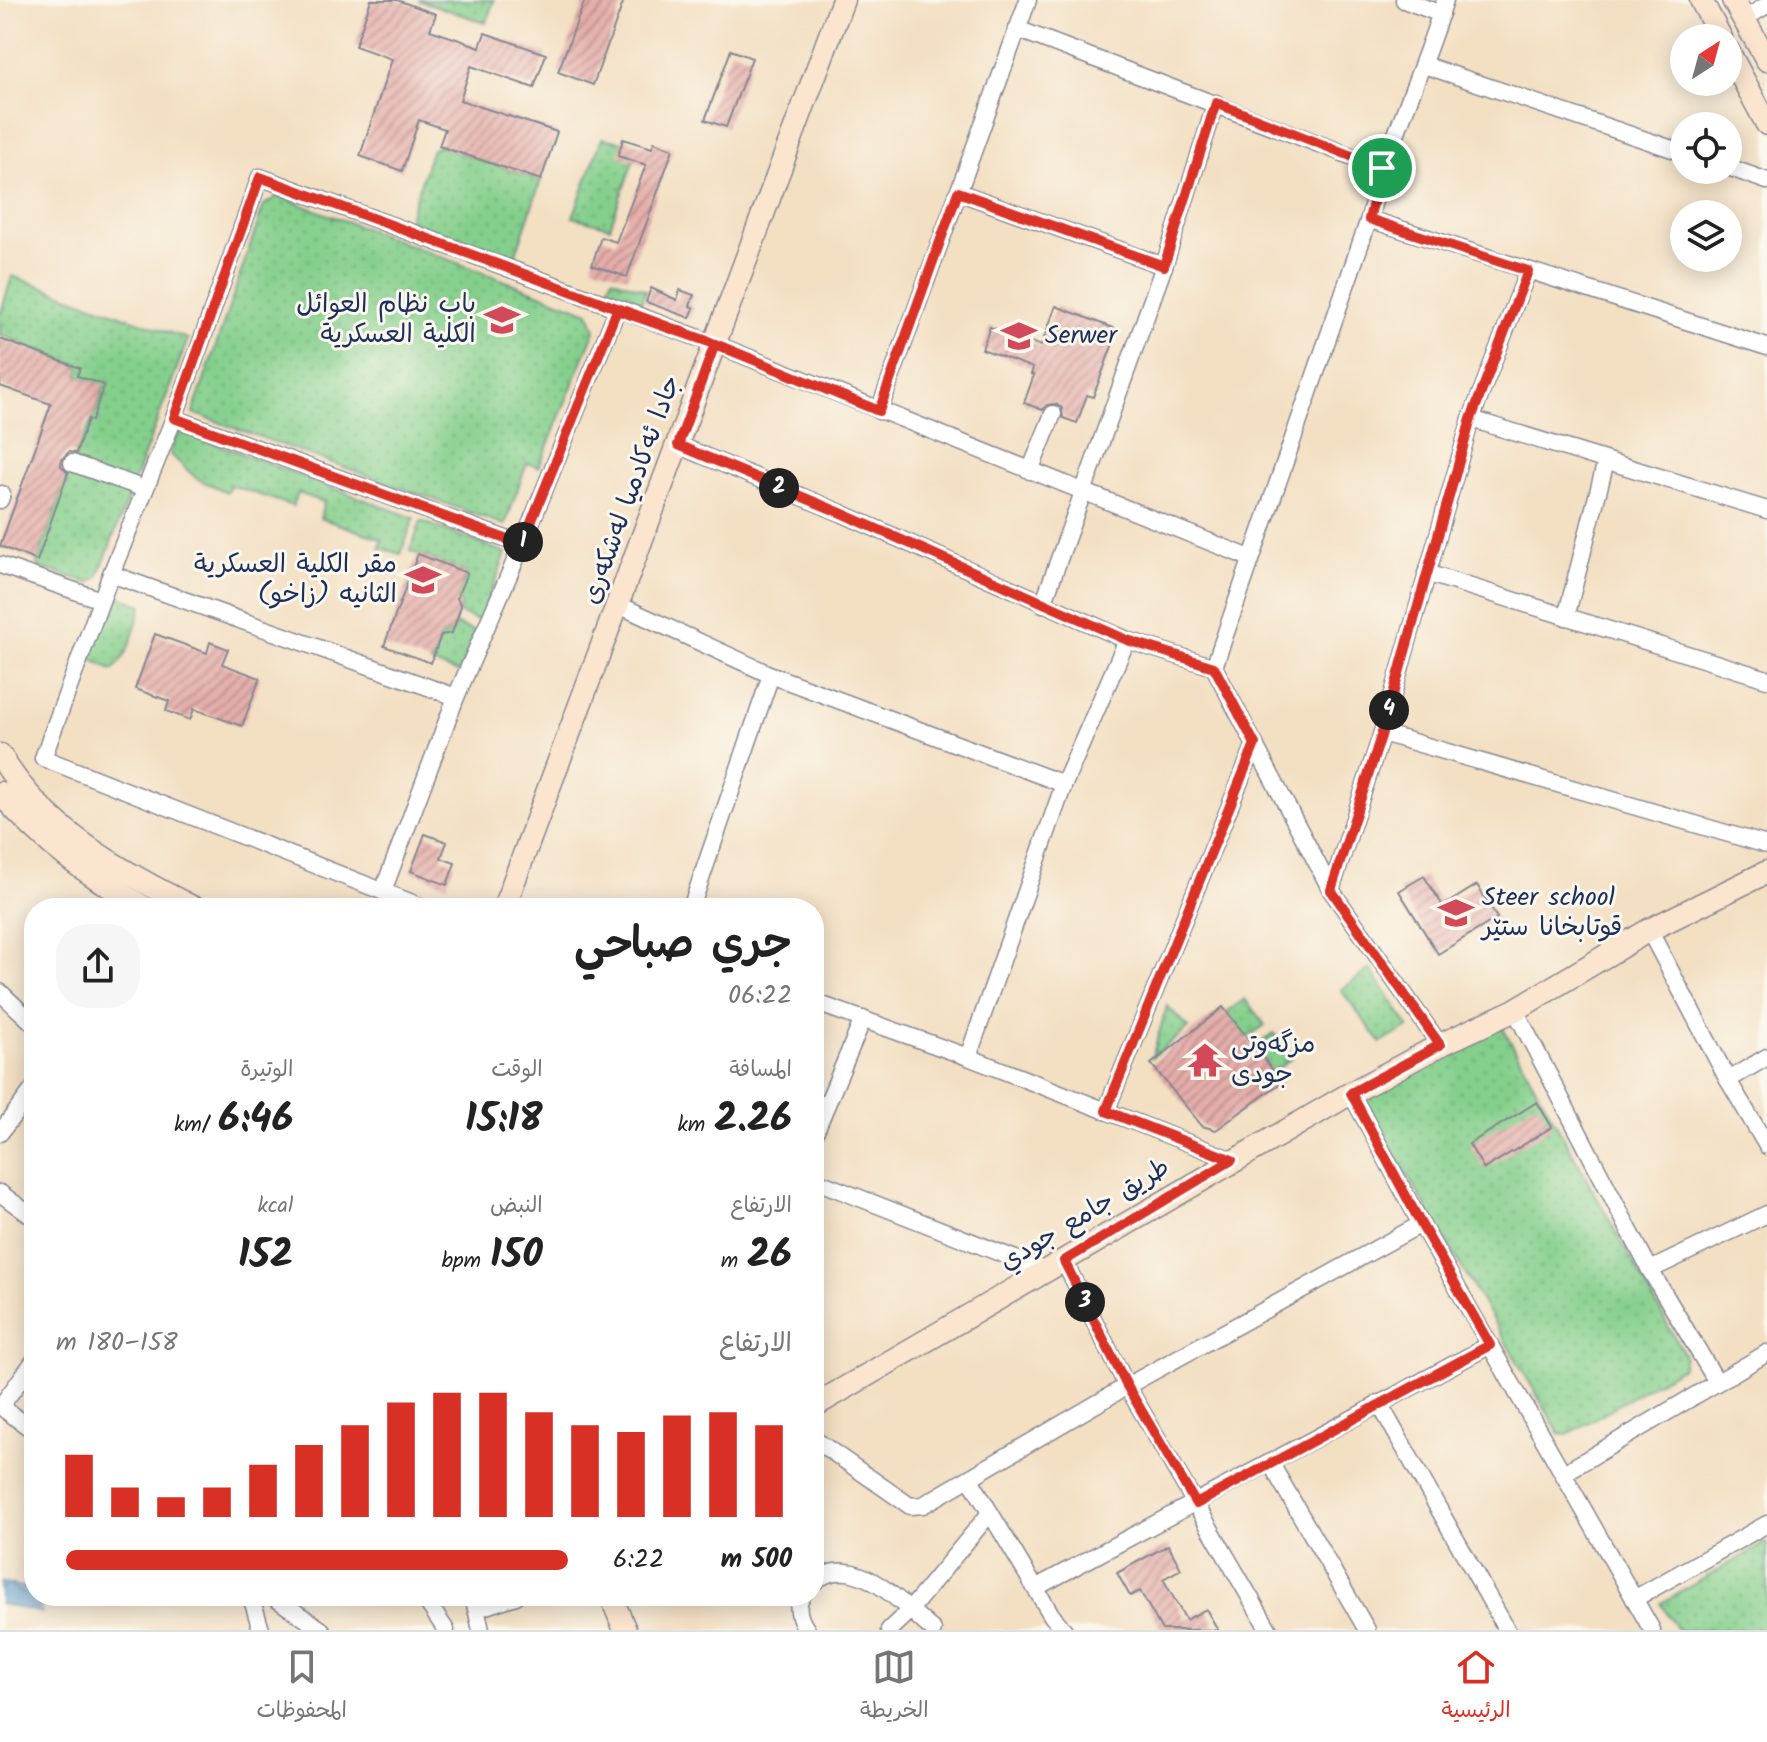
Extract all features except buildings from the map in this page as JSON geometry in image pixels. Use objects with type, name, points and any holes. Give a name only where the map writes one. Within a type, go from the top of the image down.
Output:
[{"type":"main road","name":"جادا ئه‌كادميا له‌شكه‌رى","points":[[508,898],[843,0]]},
{"type":"main road","points":[[1701,0],[1714,24]]},
{"type":"main road","points":[[1739,10],[1767,60]]},
{"type":"main road","points":[[1742,77],[1767,124]]},
{"type":"main road","points":[[0,755],[15,780],[40,809],[70,835],[176,898]]},
{"type":"main road","points":[[0,793],[28,825],[63,856],[129,898]]},
{"type":"main road","name":"طريق جامع جودي","points":[[824,1400],[1351,1093],[1440,1045],[1515,1010],[1649,930],[1767,872]]},
{"type":"main road","points":[[615,1606],[625,1630]]},
{"type":"street","points":[[879,411],[1028,0]]},
{"type":"street","points":[[1214,667],[1369,219],[1382,168],[1424,65],[1443,7],[1404,0]]},
{"type":"street","points":[[1739,10],[1767,5]]},
{"type":"street","points":[[1017,29],[1382,168]]},
{"type":"street","points":[[1424,65],[1670,148]]},
{"type":"street","points":[[1043,604],[1164,266],[1216,103]]},
{"type":"street","points":[[1742,172],[1767,181]]},
{"type":"street","points":[[400,898],[43,758],[111,574],[174,418],[260,177],[715,344],[1250,558]]},
{"type":"street","points":[[958,192],[1164,266]]},
{"type":"street","points":[[1369,219],[1767,347]]},
{"type":"street","points":[[1331,890],[1382,733],[1471,419],[1528,271]]},
{"type":"street","points":[[383,891],[456,697],[522,545],[617,310]]},
{"type":"street","points":[[1030,471],[1053,414]]},
{"type":"street","points":[[174,418],[522,545]]},
{"type":"street","points":[[1471,419],[1767,510]]},
{"type":"street","points":[[678,445],[841,513],[1127,640],[1214,667],[1331,890],[1440,1045]]},
{"type":"street","points":[[1566,617],[1606,461]]},
{"type":"street","points":[[72,463],[145,489]]},
{"type":"street","points":[[0,565],[101,600]]},
{"type":"street","points":[[1426,573],[1767,679]]},
{"type":"street","points":[[111,574],[456,697]]},
{"type":"street","points":[[619,605],[771,675],[1064,784]]},
{"type":"street","points":[[968,1057],[1064,784],[1127,640]]},
{"type":"street","points":[[694,898],[771,675]]},
{"type":"street","points":[[1382,733],[1767,845]]},
{"type":"street","points":[[1106,1111],[1255,744]]},
{"type":"street","points":[[1649,930],[1728,1080],[1767,1146]]},
{"type":"street","points":[[0,992],[24,1015]]},
{"type":"street","points":[[824,1005],[968,1057],[1232,1160]]},
{"type":"street","points":[[1515,1010],[1650,1270],[1717,1382]]},
{"type":"street","points":[[824,1111],[863,1019]]},
{"type":"street","points":[[1728,1080],[1767,1057]]},
{"type":"street","points":[[1351,1093],[1421,1224],[1652,1630]]},
{"type":"street","points":[[0,1133],[24,1101]]},
{"type":"street","points":[[824,1188],[1055,1266],[1269,1630]]},
{"type":"street","points":[[0,1193],[24,1211]]},
{"type":"street","points":[[1650,1270],[1767,1214]]},
{"type":"street","points":[[824,1446],[910,1506],[923,1505],[1127,1386],[1421,1224]]},
{"type":"street","points":[[1035,1588],[1490,1345]]},
{"type":"street","points":[[1564,1473],[1767,1353]]},
{"type":"street","points":[[24,1374],[0,1406],[24,1424]]},
{"type":"street","points":[[1379,1403],[1507,1630]]},
{"type":"street","points":[[1271,1464],[1367,1630]]},
{"type":"street","points":[[970,1479],[1035,1588],[1049,1623],[1064,1630]]},
{"type":"street","points":[[889,1630],[909,1611],[990,1513]]},
{"type":"street","points":[[1634,1599],[1767,1524]]},
{"type":"street","points":[[824,1573],[840,1569],[868,1578],[933,1630]]},
{"type":"street","points":[[254,1606],[261,1630]]},
{"type":"street","points":[[287,1606],[322,1630]]},
{"type":"street","points":[[430,1606],[446,1630]]},
{"type":"street","points":[[476,1606],[481,1630]]},
{"type":"street","points":[[799,1606],[799,1620],[807,1630]]},
{"type":"green space","points":[[418,0],[494,0],[486,23]]},
{"type":"green space","points":[[602,138],[622,142],[633,161],[610,227],[573,217]]},
{"type":"green space","points":[[439,146],[541,180],[515,257],[408,221],[432,149]]},
{"type":"green space","points":[[278,196],[589,312],[595,330],[539,467],[527,463],[505,525],[193,413],[264,205]]},
{"type":"green space","points":[[12,276],[188,339],[98,577],[89,583],[38,567],[37,561],[104,386],[77,376],[80,367],[0,335],[0,316]]},
{"type":"green space","points":[[612,278],[646,290],[639,308],[605,296]]},
{"type":"green space","points":[[179,430],[414,518],[401,554],[380,548],[382,539],[320,518],[324,502],[298,493],[293,506],[230,485],[227,492],[197,479],[170,454]]},
{"type":"green space","points":[[421,521],[506,553],[480,621],[458,613],[461,606],[457,598],[467,573],[410,551]]},
{"type":"green space","points":[[114,595],[142,605],[128,649],[112,670],[89,658]]},
{"type":"green space","points":[[455,624],[475,632],[459,673],[431,663],[441,635],[452,633]]},
{"type":"green space","points":[[1370,969],[1409,1027],[1381,1043],[1341,990]]},
{"type":"green space","points":[[1245,999],[1265,1025],[1246,1038],[1227,1012]]},
{"type":"green space","points":[[1167,1006],[1189,1028],[1152,1057]]},
{"type":"green space","points":[[1498,1019],[1685,1356],[1682,1367],[1567,1435],[1560,1434],[1363,1100],[1365,1089]]},
{"type":"green space","points":[[1274,1033],[1292,1058],[1273,1072],[1255,1047]]},
{"type":"green space","points":[[1767,1542],[1767,1630],[1677,1630],[1661,1603]]},
{"type":"water","points":[[0,1582],[24,1588],[24,1606],[40,1606],[42,1613],[0,1604]]},
{"type":"place","name":"باب نظام العوائل الكلية العسكرية","points":[[502,320]]},
{"type":"place","name":"Serwer","points":[[1019,336]]},
{"type":"place","name":"مقر الكلية العسكرية الثانيه (زاخو)","points":[[423,580]]},
{"type":"place","name":"Steer school قوتابخانا ستێر","points":[[1456,913]]},
{"type":"place","name":"مزگەوتی جودی","points":[[1205,1060]]},
{"type":"route","points":[[1382,168],[1216,103],[1164,266],[958,192],[879,411],[715,344],[617,310],[522,545],[174,418],[260,177],[715,344],[678,445],[841,513],[1127,640],[1214,667],[1255,744],[1106,1111],[1232,1160],[1064,1261],[1127,1386],[1196,1504],[1490,1345],[1351,1093],[1440,1045],[1331,890],[1382,733],[1471,419],[1528,271],[1369,219],[1382,168]]}]
